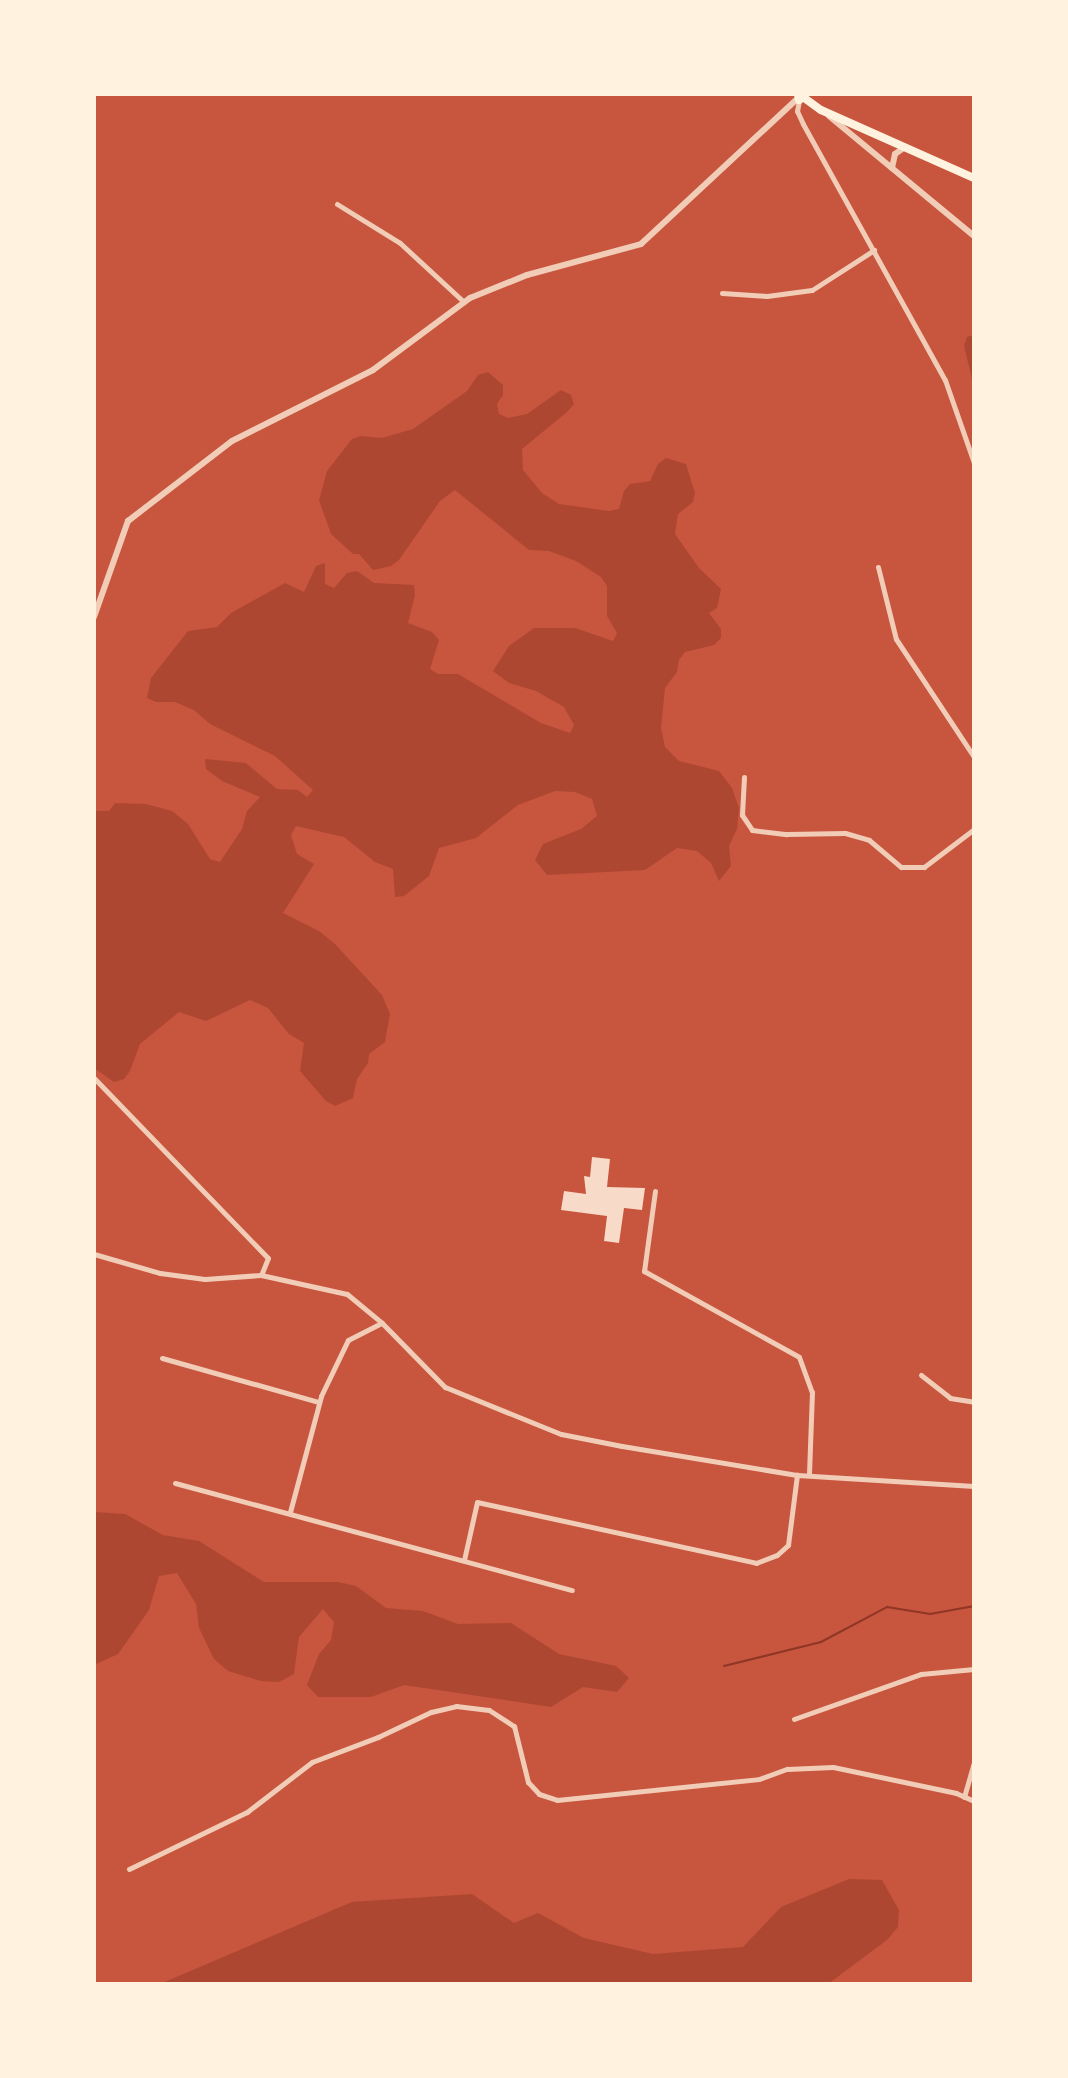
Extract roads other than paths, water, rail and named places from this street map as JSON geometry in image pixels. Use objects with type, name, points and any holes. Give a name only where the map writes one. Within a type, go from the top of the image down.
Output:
[{"type":"main road","points":[[799,97],[974,178]]},
{"type":"street","points":[[799,97],[797,111],[945,380],[974,463]]},
{"type":"street","points":[[94,617],[128,521],[232,441],[373,370],[464,302],[527,275],[641,244],[799,97]]},
{"type":"street","points":[[819,108],[974,236]]},
{"type":"street","points":[[892,168],[895,154],[905,147]]},
{"type":"street","points":[[337,204],[400,243],[464,302]]},
{"type":"street","points":[[722,293],[767,296],[812,290],[874,250]]},
{"type":"street","points":[[878,567],[896,639],[974,757]]},
{"type":"street","points":[[744,777],[742,815],[752,830],[765,833],[845,833],[869,840],[901,867],[924,867],[974,829]]},
{"type":"street","points":[[94,1078],[268,1258],[261,1275]]},
{"type":"street","points":[[655,1191],[644,1271],[799,1357],[812,1392],[809,1475]]},
{"type":"street","points":[[94,1254],[160,1273],[190,1277],[261,1275],[347,1294],[382,1323],[445,1387],[561,1434],[797,1475],[974,1486]]},
{"type":"street","points":[[290,1512],[319,1402],[348,1340],[382,1323]]},
{"type":"street","points":[[162,1358],[319,1402]]},
{"type":"street","points":[[921,1375],[950,1398],[974,1402]]},
{"type":"street","points":[[464,1560],[477,1502],[756,1563],[777,1555],[788,1545],[797,1475]]},
{"type":"street","points":[[175,1483],[572,1590]]},
{"type":"street","points":[[794,1719],[921,1674],[974,1669]]},
{"type":"street","points":[[129,1869],[247,1812],[312,1762],[378,1737],[431,1712],[456,1706],[489,1710],[514,1726],[528,1782],[539,1794],[557,1800],[759,1779],[787,1769],[833,1767],[974,1801]]},
{"type":"street","points":[[964,1797],[974,1762]]},
{"type":"waterway","points":[[724,1666],[821,1642],[887,1607],[930,1614],[974,1606]]}]
